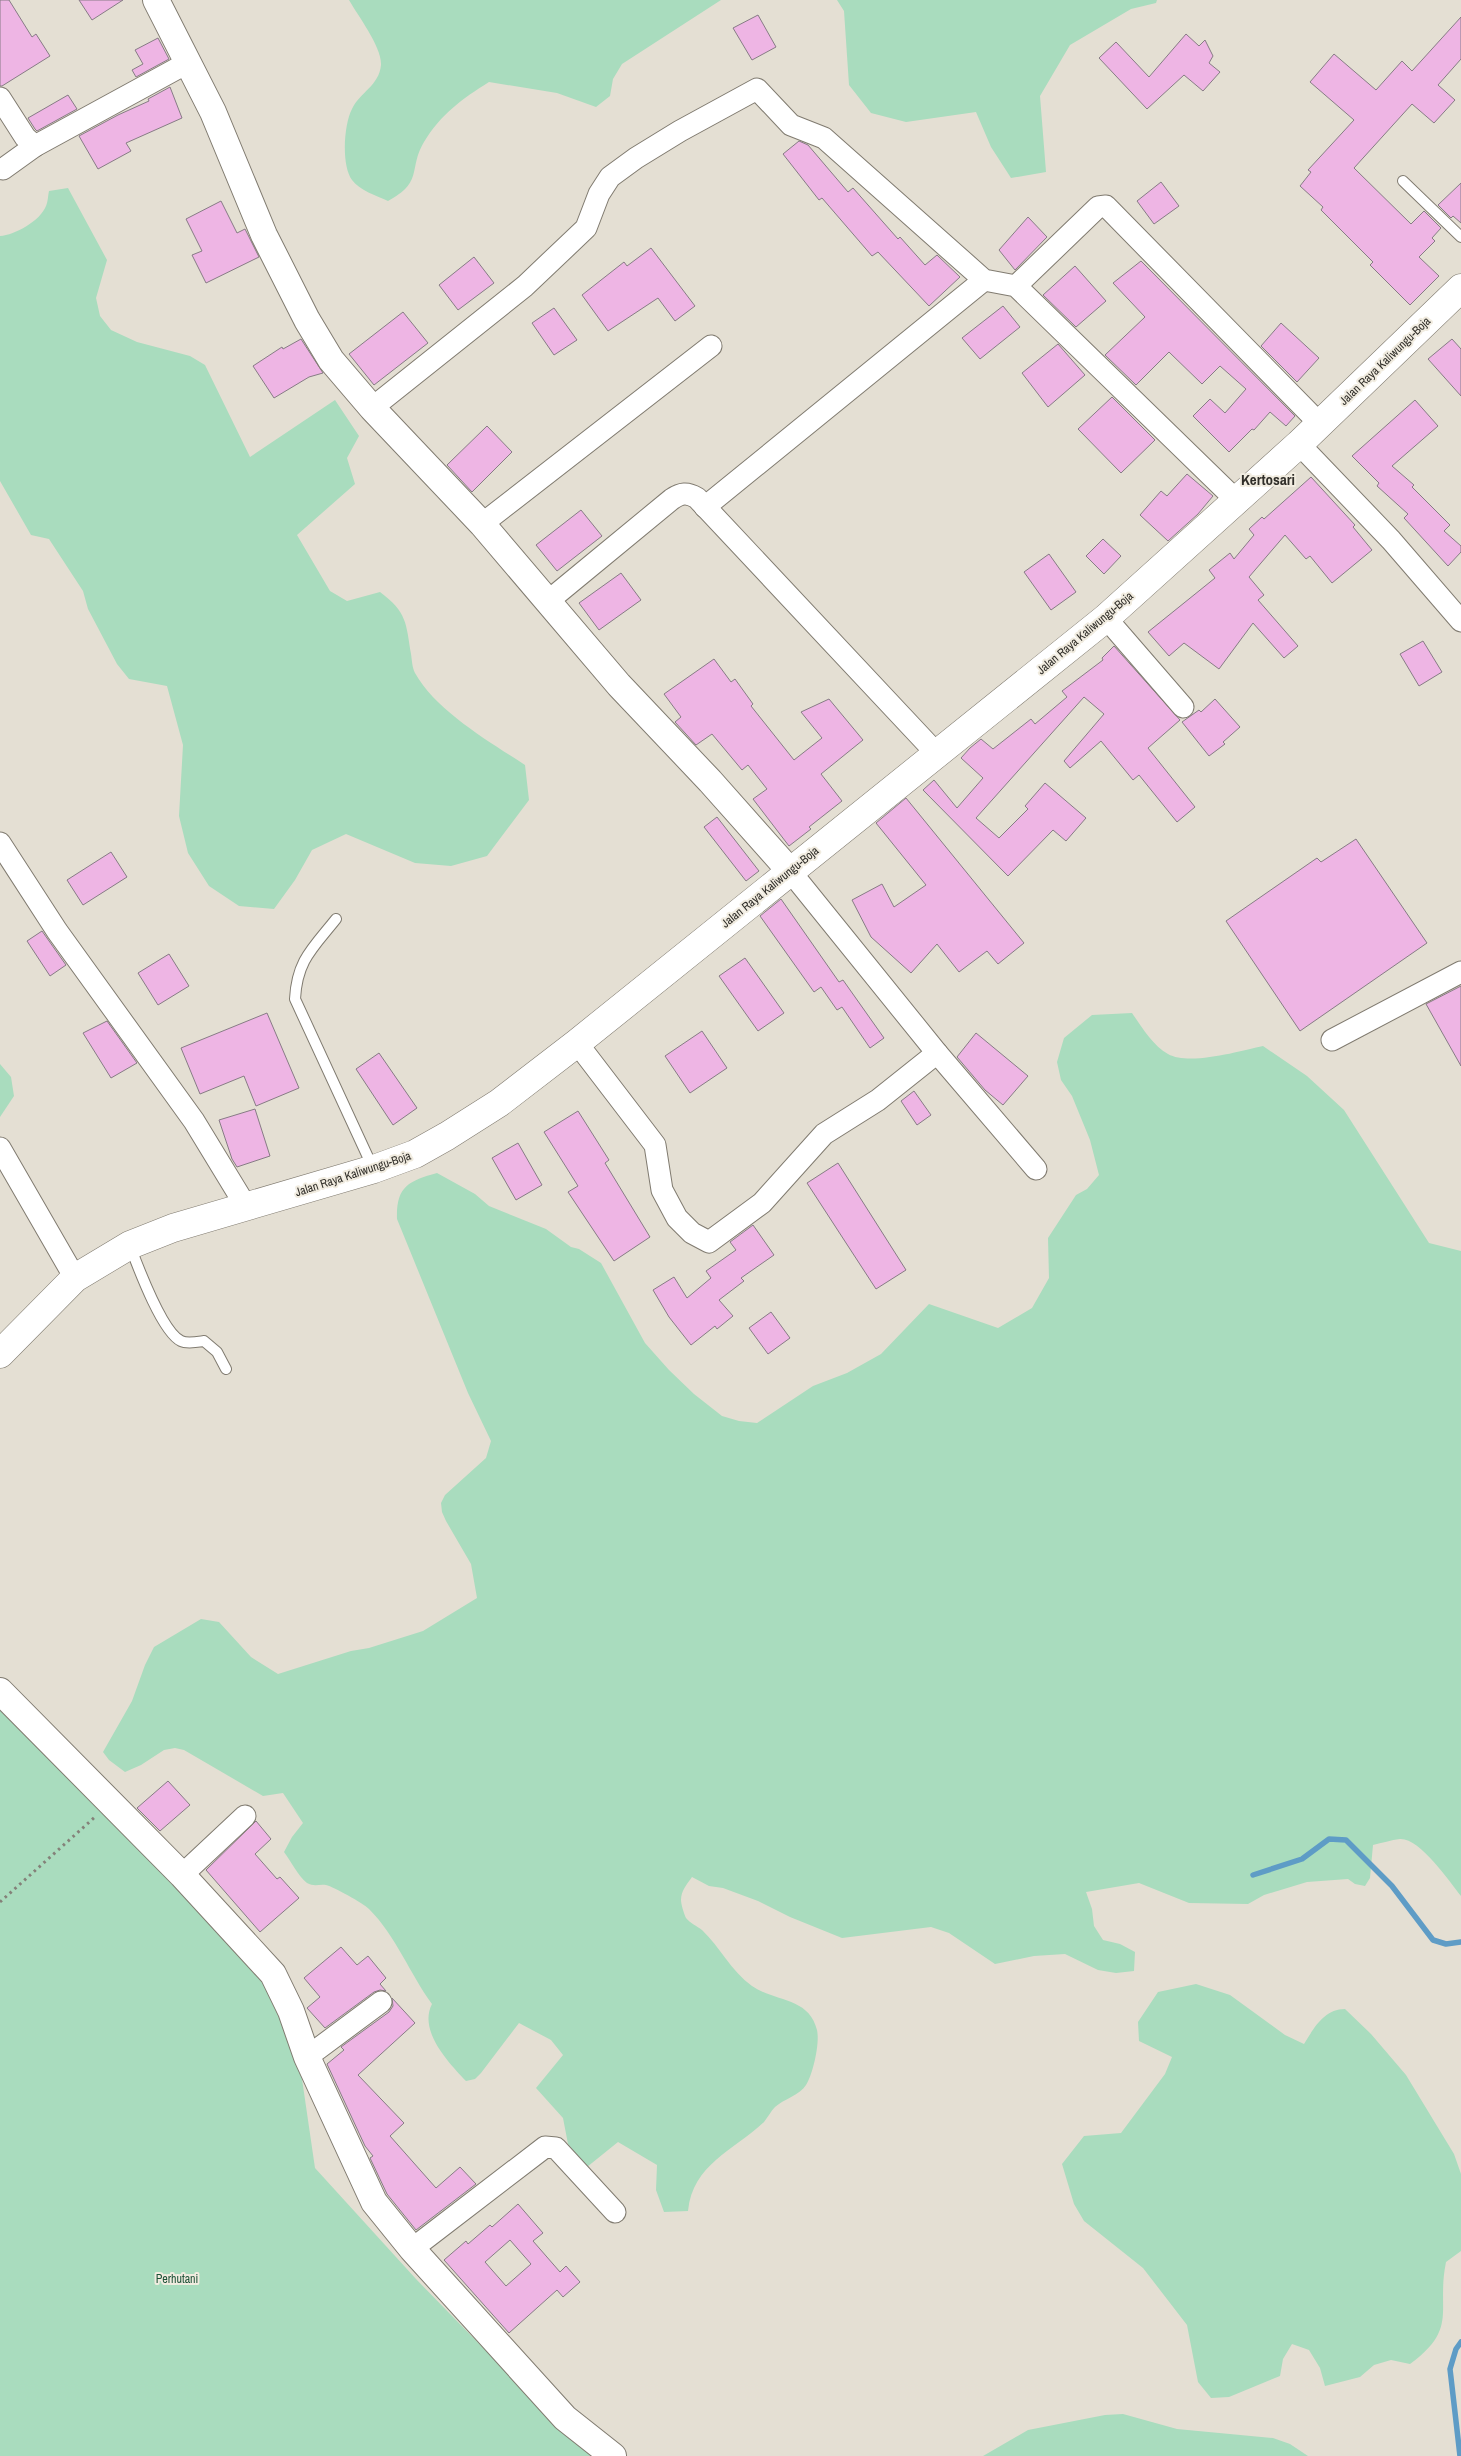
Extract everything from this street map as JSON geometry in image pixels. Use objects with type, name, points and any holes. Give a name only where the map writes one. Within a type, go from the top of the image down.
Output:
[{"type":"main road","name":"Jalan Raya Kaliwungu-Boja","points":[[0,1354],[75,1278],[130,1245],[173,1228],[247,1208],[374,1169],[415,1154],[498,1103],[577,1043],[1106,618],[1299,444],[1461,288]]},
{"type":"street","points":[[156,0],[213,112],[264,234],[307,320],[331,360],[372,408],[482,524],[618,685],[710,781],[790,871],[937,1053],[1036,1169]]},
{"type":"street","points":[[3,169],[35,146],[189,62]]},
{"type":"street","points":[[372,408],[525,286],[586,228],[599,194],[610,177],[673,135],[755,89],[761,91],[776,112],[791,125],[824,138],[984,280],[1016,286],[1237,501]]},
{"type":"street","points":[[0,98],[25,137],[35,146]]},
{"type":"street","points":[[1016,286],[1098,207],[1106,206],[1320,424]]},
{"type":"street","points":[[705,507],[984,280]]},
{"type":"street","points":[[482,524],[711,346]]},
{"type":"street","points":[[1299,444],[1391,540],[1461,621]]},
{"type":"street","points":[[547,602],[678,495],[690,494],[705,507],[937,754]]},
{"type":"street","points":[[1106,618],[1183,707]]},
{"type":"street","points":[[0,843],[57,931],[194,1121],[247,1208]]},
{"type":"street","points":[[1332,1040],[1461,972]]},
{"type":"street","points":[[577,1043],[655,1145],[662,1190],[677,1218],[692,1233],[710,1242],[762,1203],[824,1134],[878,1100],[937,1053]]},
{"type":"street","points":[[0,1148],[75,1278]]},
{"type":"street","points":[[0,1691],[182,1875],[273,1974],[291,2011],[306,2057],[368,2193],[412,2250],[565,2418],[613,2456]]},
{"type":"street","points":[[182,1875],[246,1816]]},
{"type":"street","points":[[306,2057],[381,2002]]},
{"type":"street","points":[[412,2250],[546,2147],[551,2146],[556,2148],[615,2212]]},
{"type":"lane","points":[[1403,181],[1461,238]]},
{"type":"lane","points":[[336,919],[303,961],[296,978],[295,999],[374,1169]]},
{"type":"lane","points":[[130,1245],[151,1300],[177,1339],[184,1343],[204,1341],[217,1352],[226,1369]]},
{"type":"path","points":[[0,1902],[110,1804]]},
{"type":"green space","points":[[349,0],[721,0],[622,64],[613,79],[610,96],[596,107],[557,93],[489,82],[461,101],[438,123],[419,152],[414,174],[407,188],[388,201],[355,184],[346,165],[345,144],[349,116],[355,103],[377,78],[381,65],[378,49]]},
{"type":"green space","points":[[837,0],[1157,0],[1156,3],[1131,9],[1070,45],[1040,96],[1046,172],[1011,178],[991,147],[976,112],[906,122],[871,113],[849,85],[844,11]]},
{"type":"green space","points":[[68,188],[107,260],[96,298],[100,316],[111,330],[137,342],[190,356],[205,365],[250,457],[335,400],[359,436],[347,458],[355,484],[297,535],[330,591],[347,601],[380,592],[396,606],[406,626],[414,671],[424,687],[465,725],[525,765],[529,800],[487,856],[451,866],[415,863],[346,834],[312,850],[295,880],[274,909],[239,906],[209,886],[188,853],[179,816],[183,745],[167,686],[129,679],[117,664],[88,609],[83,591],[49,539],[31,535],[0,481],[0,236],[13,233],[33,222],[43,212],[49,191]]},
{"type":"green space","points":[[1132,1013],[1157,1046],[1168,1054],[1188,1059],[1201,1058],[1263,1046],[1307,1076],[1344,1110],[1429,1243],[1461,1251],[1461,1896],[1425,1853],[1416,1845],[1400,1839],[1373,1845],[1370,1878],[1365,1886],[1355,1884],[1348,1879],[1307,1882],[1264,1895],[1248,1904],[1189,1903],[1139,1883],[1086,1892],[1092,1909],[1094,1926],[1103,1940],[1120,1944],[1135,1952],[1134,1971],[1116,1973],[1098,1970],[1065,1954],[1034,1956],[995,1964],[949,1933],[931,1927],[842,1938],[790,1917],[758,1901],[723,1888],[709,1886],[692,1877],[681,1897],[686,1918],[702,1930],[738,1973],[752,1986],[807,2011],[813,2019],[817,2030],[818,2043],[811,2074],[806,2085],[796,2094],[775,2107],[764,2122],[706,2170],[691,2195],[688,2211],[664,2212],[656,2190],[657,2165],[618,2142],[587,2167],[568,2144],[563,2118],[536,2088],[563,2055],[551,2040],[519,2023],[475,2079],[466,2081],[459,2074],[437,2046],[432,2035],[429,2025],[429,2014],[432,2004],[379,1920],[366,1906],[342,1892],[326,1885],[307,1883],[284,1852],[292,1837],[303,1823],[283,1793],[263,1796],[184,1750],[175,1748],[164,1750],[141,1765],[125,1772],[109,1760],[103,1752],[132,1701],[145,1665],[154,1647],[201,1619],[219,1622],[251,1657],[278,1674],[423,1631],[477,1598],[471,1564],[446,1521],[441,1503],[445,1495],[486,1458],[491,1441],[468,1393],[397,1219],[399,1199],[402,1192],[411,1183],[437,1173],[475,1194],[489,1206],[546,1229],[571,1247],[579,1249],[601,1263],[645,1343],[669,1370],[694,1394],[722,1416],[739,1421],[757,1423],[813,1386],[847,1373],[881,1354],[929,1304],[998,1328],[1032,1308],[1049,1278],[1048,1238],[1076,1195],[1087,1189],[1099,1175],[1090,1140],[1072,1096],[1061,1080],[1057,1062],[1064,1038],[1092,1015]]},
{"type":"green space","points":[[0,1064],[11,1077],[14,1096],[0,1117]]},
{"type":"green space","name":"Perhutani","points":[[0,1702],[288,1983],[315,2168],[416,2279],[533,2399],[596,2456],[0,2456]]},
{"type":"green space","points":[[1196,1984],[1230,1995],[1285,2035],[1304,2044],[1320,2020],[1331,2012],[1345,2009],[1371,2034],[1406,2075],[1454,2154],[1461,2174],[1461,2251],[1446,2262],[1443,2318],[1440,2329],[1435,2340],[1410,2364],[1391,2360],[1374,2365],[1360,2377],[1325,2386],[1320,2368],[1309,2350],[1292,2344],[1283,2359],[1280,2376],[1229,2397],[1211,2398],[1198,2382],[1187,2325],[1143,2268],[1084,2221],[1074,2204],[1062,2164],[1084,2136],[1121,2133],[1165,2074],[1172,2057],[1139,2041],[1138,2022],[1158,1992]]},
{"type":"green space","points":[[1123,2414],[1177,2429],[1273,2438],[1290,2444],[1308,2456],[983,2456],[1028,2430],[1105,2415]]},
{"type":"building","points":[[0,0],[9,0],[32,37],[36,34],[50,56],[2,86],[0,86]]},
{"type":"building","points":[[79,0],[123,0],[92,20]]},
{"type":"building","points":[[758,15],[776,47],[752,60],[733,28]]},
{"type":"building","points":[[1461,17],[1461,59],[1438,85],[1455,100],[1434,123],[1412,104],[1354,168],[1411,224],[1424,211],[1441,228],[1432,238],[1435,241],[1419,257],[1439,276],[1410,305],[1370,265],[1373,262],[1321,210],[1323,207],[1300,186],[1311,172],[1308,170],[1354,120],[1310,82],[1334,54],[1376,90],[1402,61],[1412,71]]},
{"type":"building","points":[[1186,34],[1199,46],[1205,40],[1213,56],[1209,63],[1220,72],[1203,91],[1184,75],[1147,109],[1099,58],[1116,42],[1149,77]]},
{"type":"building","points":[[158,38],[169,59],[136,77],[132,70],[143,64],[135,50]]},
{"type":"building","points":[[170,87],[182,118],[126,143],[131,151],[98,169],[79,136],[149,101],[148,99]]},
{"type":"building","points":[[68,95],[77,109],[37,131],[28,118]]},
{"type":"building","points":[[799,141],[808,145],[848,192],[853,188],[898,239],[900,237],[925,265],[937,255],[960,277],[929,306],[878,252],[872,256],[822,198],[819,200],[783,154]]},
{"type":"building","points":[[1161,182],[1179,206],[1154,224],[1137,201]]},
{"type":"building","points":[[1461,183],[1461,223],[1453,216],[1451,218],[1438,205]]},
{"type":"building","points":[[221,201],[237,233],[245,229],[259,257],[206,283],[192,255],[202,251],[186,219]]},
{"type":"building","points":[[1028,217],[1047,237],[1015,270],[999,250]]},
{"type":"building","points":[[651,248],[695,306],[675,321],[658,298],[608,331],[582,295],[624,262],[627,266]]},
{"type":"building","points":[[474,257],[494,283],[458,310],[439,285]]},
{"type":"building","points":[[1141,261],[1295,416],[1286,426],[1270,412],[1254,430],[1252,429],[1229,452],[1193,416],[1210,399],[1225,413],[1246,389],[1220,366],[1202,384],[1169,352],[1136,385],[1105,355],[1145,317],[1113,283]]},
{"type":"building","points":[[1075,266],[1106,301],[1076,327],[1043,295]]},
{"type":"building","points":[[1003,306],[1020,327],[980,359],[962,338]]},
{"type":"building","points":[[554,308],[577,340],[554,355],[532,323]]},
{"type":"building","points":[[403,312],[428,343],[374,385],[349,354]]},
{"type":"building","points":[[1281,323],[1319,358],[1297,382],[1261,346]]},
{"type":"building","points":[[301,339],[323,373],[309,377],[274,398],[253,366],[282,347],[283,349]]},
{"type":"building","points":[[1452,339],[1461,349],[1461,396],[1428,359]]},
{"type":"building","points":[[1058,344],[1085,375],[1048,407],[1022,373]]},
{"type":"building","points":[[1112,397],[1155,440],[1121,473],[1078,429]]},
{"type":"building","points":[[1415,400],[1438,426],[1392,466],[1414,485],[1412,487],[1450,525],[1444,531],[1461,546],[1461,552],[1448,566],[1404,518],[1408,514],[1377,486],[1379,483],[1352,456]]},
{"type":"building","points":[[487,426],[512,452],[472,492],[447,465]]},
{"type":"building","points":[[1187,474],[1213,496],[1198,514],[1168,541],[1140,515],[1161,491],[1167,496]]},
{"type":"building","points":[[1311,477],[1355,525],[1353,527],[1372,550],[1332,583],[1310,556],[1306,559],[1285,535],[1249,577],[1264,595],[1258,600],[1298,646],[1284,658],[1253,623],[1219,669],[1184,643],[1169,656],[1148,632],[1215,578],[1209,570],[1230,553],[1234,559],[1254,535],[1249,529],[1262,517],[1264,519]]},
{"type":"building","points":[[581,510],[602,536],[557,571],[536,545]]},
{"type":"building","points":[[1103,539],[1121,556],[1104,574],[1086,556]]},
{"type":"building","points":[[1049,554],[1076,592],[1051,610],[1024,572]]},
{"type":"building","points":[[621,573],[641,600],[599,630],[579,603]]},
{"type":"building","points":[[1423,641],[1442,672],[1419,686],[1400,654]]},
{"type":"building","points":[[1114,646],[1180,720],[1148,748],[1195,807],[1177,822],[1139,775],[1133,780],[1101,741],[1070,768],[1064,761],[1104,714],[1084,697],[976,818],[999,838],[1028,809],[1025,806],[1045,783],[1086,818],[1066,841],[1053,830],[1008,876],[923,790],[934,780],[957,808],[983,778],[961,758],[970,748],[981,739],[993,749],[1031,719],[1035,724],[1067,697],[1062,691],[1103,660],[1102,658]]},
{"type":"building","points":[[714,659],[731,682],[735,679],[753,704],[751,706],[794,760],[822,738],[801,712],[829,699],[863,740],[821,774],[842,801],[809,827],[811,829],[789,846],[753,799],[767,789],[748,765],[742,770],[712,734],[696,745],[675,722],[681,717],[664,694]]},
{"type":"building","points":[[1215,699],[1240,727],[1223,742],[1225,744],[1209,756],[1182,722],[1199,710],[1201,712]]},
{"type":"building","points":[[906,798],[1024,943],[998,964],[987,951],[959,972],[937,944],[911,973],[871,937],[852,900],[882,884],[894,907],[926,885],[876,823]]},
{"type":"building","points":[[717,817],[759,871],[746,881],[704,827]]},
{"type":"building","points":[[1356,839],[1427,943],[1300,1031],[1226,921],[1317,858],[1321,862]]},
{"type":"building","points":[[111,852],[127,877],[83,905],[67,880]]},
{"type":"building","points":[[781,899],[839,982],[843,980],[884,1038],[870,1048],[842,1007],[837,1010],[821,987],[814,992],[760,916]]},
{"type":"building","points":[[42,931],[66,965],[50,976],[27,941]]},
{"type":"building","points":[[169,954],[189,986],[158,1005],[138,973]]},
{"type":"building","points":[[745,958],[784,1013],[758,1031],[719,976]]},
{"type":"building","points":[[1461,986],[1461,1066],[1426,1004]]},
{"type":"building","points":[[267,1013],[299,1088],[256,1106],[244,1076],[200,1094],[181,1048]]},
{"type":"building","points":[[107,1021],[137,1063],[111,1078],[83,1033]]},
{"type":"building","points":[[702,1031],[727,1068],[690,1093],[665,1056]]},
{"type":"building","points":[[976,1033],[1028,1076],[1003,1105],[985,1090],[957,1057]]},
{"type":"building","points":[[379,1053],[417,1108],[393,1125],[356,1069]]},
{"type":"building","points":[[914,1091],[931,1115],[917,1125],[901,1101]]},
{"type":"building","points":[[255,1109],[270,1156],[237,1167],[232,1159],[219,1120]]},
{"type":"building","points":[[578,1111],[609,1160],[605,1163],[650,1237],[614,1261],[568,1192],[578,1186],[544,1132]]},
{"type":"building","points":[[518,1143],[542,1185],[516,1200],[492,1158]]},
{"type":"building","points":[[838,1163],[906,1270],[876,1289],[807,1183]]},
{"type":"building","points":[[753,1225],[774,1255],[741,1278],[744,1281],[719,1300],[733,1316],[717,1329],[715,1326],[691,1345],[669,1317],[653,1290],[674,1277],[687,1298],[711,1278],[706,1271],[736,1250],[730,1242]]},
{"type":"building","points":[[771,1312],[790,1338],[768,1354],[749,1328]]},
{"type":"building","points":[[168,1781],[190,1805],[160,1831],[137,1808]]},
{"type":"building","points":[[256,1821],[271,1839],[255,1854],[277,1879],[280,1877],[299,1898],[260,1932],[206,1870]]},
{"type":"building","points":[[341,1947],[357,1965],[368,1956],[386,1978],[380,1984],[386,1991],[374,1992],[325,2028],[307,2008],[320,1997],[304,1978]]},
{"type":"building","points":[[392,1998],[415,2023],[358,2075],[404,2123],[390,2136],[436,2188],[460,2167],[476,2184],[416,2230],[387,2194],[370,2158],[373,2156],[365,2146],[327,2064],[344,2050],[341,2047],[389,2012],[393,2006]]},
{"type":"building","points":[[518,2204],[543,2233],[533,2241],[560,2272],[566,2266],[580,2282],[563,2297],[557,2290],[509,2333],[444,2260],[466,2241],[468,2244],[490,2225],[492,2227]],"holes":[[[510,2240],[531,2264],[506,2286],[485,2262]]]},
{"type":"waterway","points":[[1253,1875],[1302,1859],[1329,1839],[1346,1840],[1392,1886],[1433,1940],[1446,1944],[1461,1942]]},
{"type":"waterway","points":[[1460,2456],[1450,2369],[1456,2349],[1461,2342]]},
{"type":"district","name":"Kertosari","points":[[1268,480]]}]
